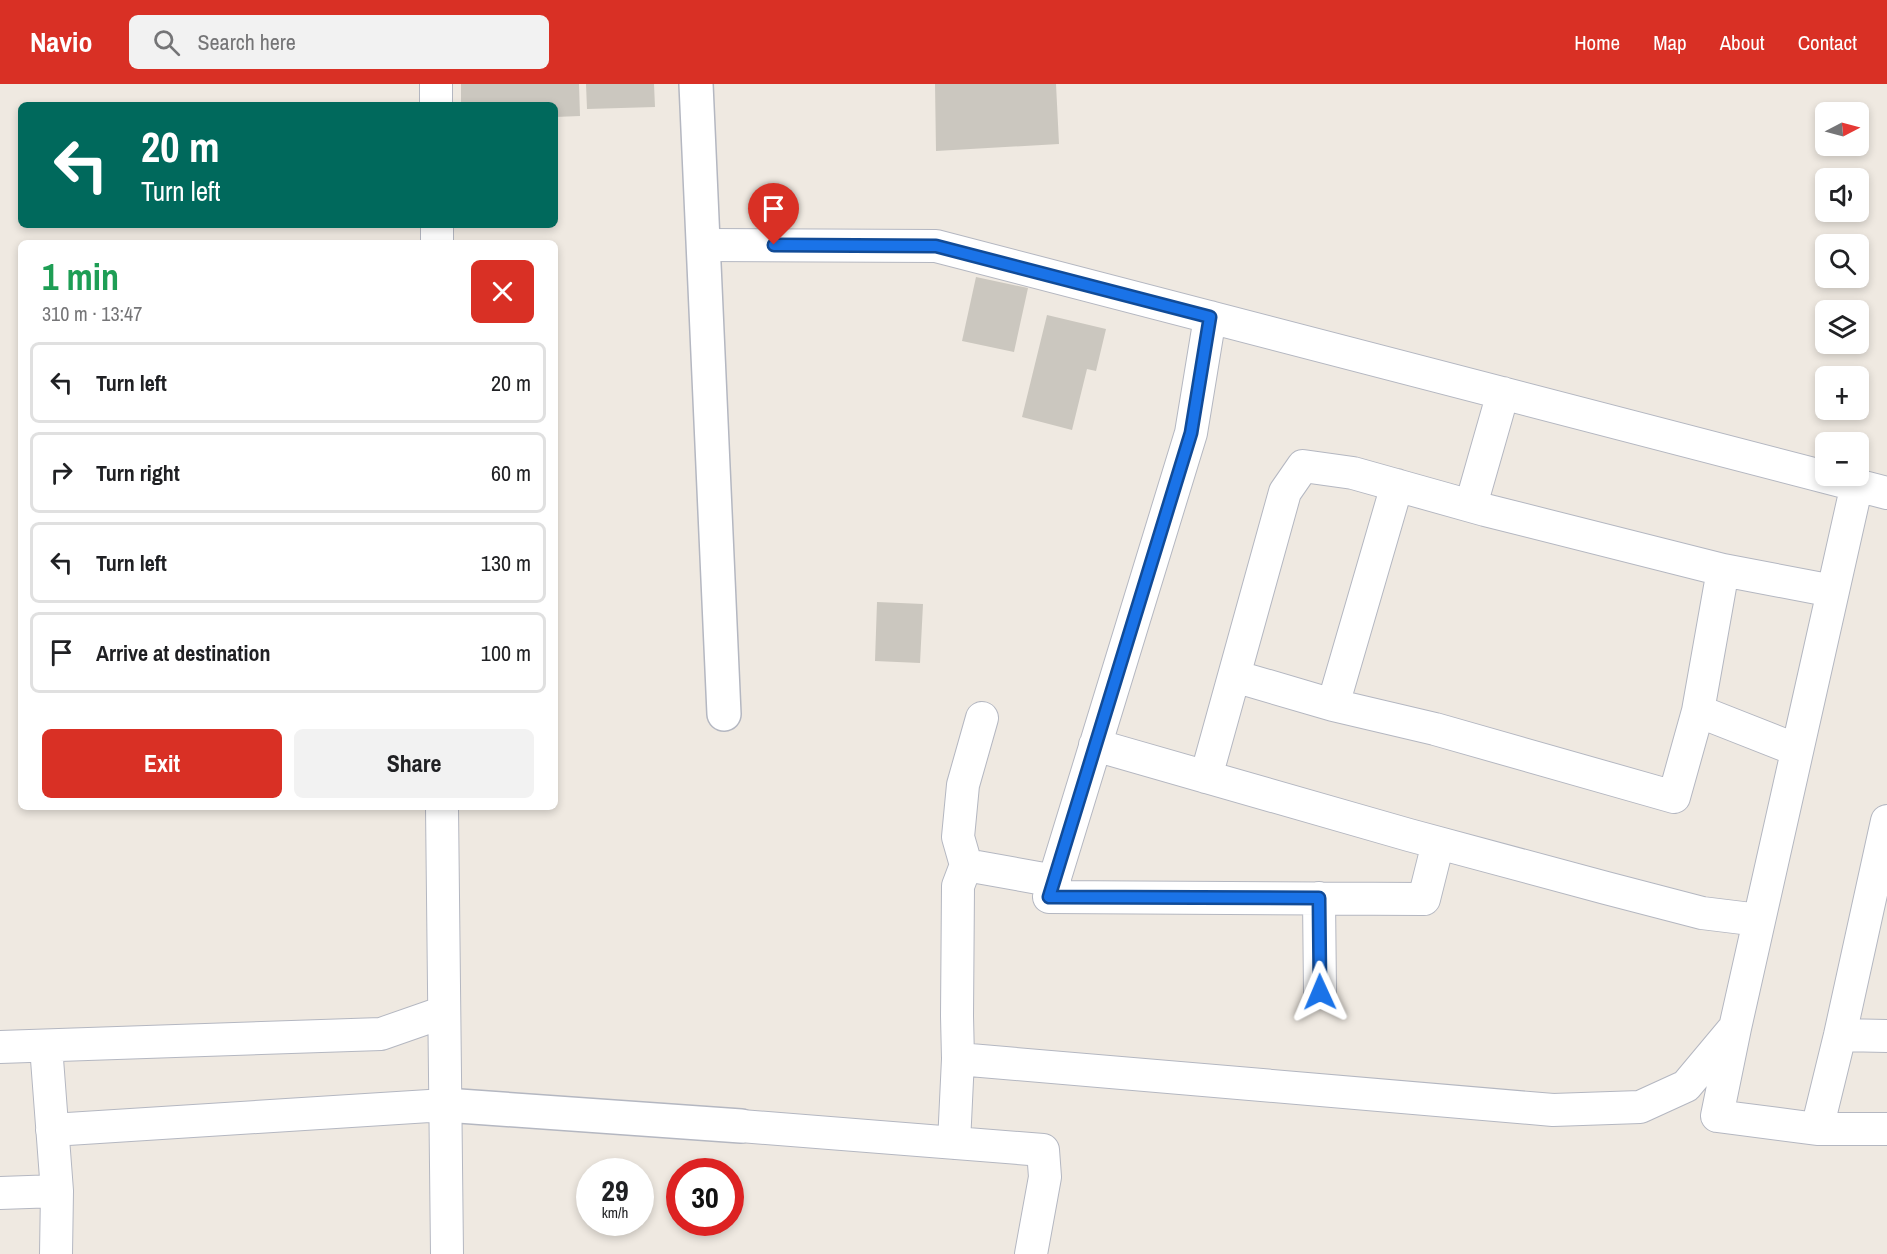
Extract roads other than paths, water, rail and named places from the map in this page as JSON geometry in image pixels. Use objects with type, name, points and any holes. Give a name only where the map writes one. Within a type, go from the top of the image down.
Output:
[{"type":"street","points":[[436,84],[436,102]]},
{"type":"street","points":[[696,84],[724,714]]},
{"type":"street","points":[[704,245],[936,246],[1815,473]]},
{"type":"street","points":[[1210,317],[1191,433],[1049,897],[1424,899],[1438,843]]},
{"type":"street","points":[[1471,505],[1503,393]]},
{"type":"street","points":[[1206,777],[1285,492],[1303,466],[1353,473],[1723,570],[1833,591]]},
{"type":"street","points":[[1333,705],[1397,485]]},
{"type":"street","points":[[1857,486],[1717,1116],[1816,1129],[1887,1129]]},
{"type":"street","points":[[1863,486],[1887,494]]},
{"type":"street","points":[[1234,676],[1333,705],[1435,729],[1674,797],[1698,711],[1723,570]]},
{"type":"street","points":[[1698,711],[1797,750]]},
{"type":"street","points":[[954,1143],[958,1059],[958,886],[966,865],[958,837],[963,785],[982,718]]},
{"type":"street","points":[[1095,745],[1438,843],[1702,913],[1759,920]]},
{"type":"street","points":[[442,810],[447,1254]]},
{"type":"street","points":[[1816,1129],[1840,1035],[1887,821]]},
{"type":"street","points":[[966,865],[1055,880]]},
{"type":"street","points":[[1319,898],[1320,992]]},
{"type":"street","points":[[0,1047],[381,1034],[444,1012]]},
{"type":"street","points":[[958,1059],[1553,1110],[1640,1107],[1686,1086],[1735,1028]]},
{"type":"street","points":[[1840,1035],[1887,1036]]},
{"type":"street","points":[[46,1046],[57,1191],[56,1254]]},
{"type":"street","points":[[52,1130],[446,1105],[1043,1150],[1045,1176],[1031,1254]]},
{"type":"street","points":[[0,1193],[57,1191]]}]
